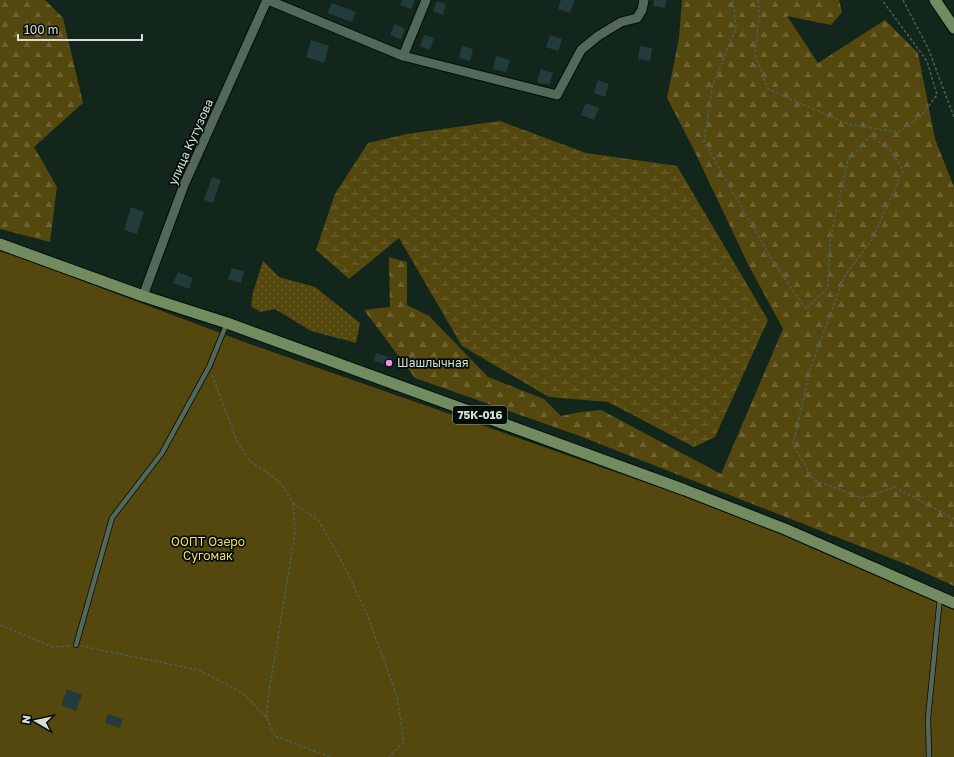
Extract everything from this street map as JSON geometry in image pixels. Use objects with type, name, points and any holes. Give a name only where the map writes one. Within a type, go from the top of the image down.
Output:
[{"type":"main road","points":[[935,0],[954,28]]},
{"type":"main road","name":"75К-016","points":[[0,244],[143,296],[226,323],[685,490],[785,528],[954,603]]},
{"type":"street","points":[[267,0],[403,56],[557,95],[581,50],[598,36],[621,22],[637,18],[642,10],[644,0]]},
{"type":"street","name":"улица Кутузова","points":[[143,296],[184,185],[267,0]]},
{"type":"street","points":[[403,56],[426,0]]},
{"type":"lane","points":[[76,645],[112,518],[162,453],[209,367],[226,323]]},
{"type":"lane","points":[[929,757],[928,718],[940,597]]},
{"type":"path","points":[[733,0],[736,28],[712,87],[704,142],[772,260],[806,310],[828,288],[830,240],[848,160],[870,136],[889,148],[903,170],[873,238],[844,277],[810,370],[793,446],[814,480],[862,498],[895,487],[954,519]]},
{"type":"path","points":[[758,0],[759,16],[755,55],[768,90],[848,124],[898,132],[920,116],[937,95],[927,61],[882,0]]},
{"type":"path","points":[[903,0],[928,48],[954,117]]},
{"type":"path","points":[[209,367],[237,441],[250,461],[280,482],[293,503],[319,521],[346,569],[368,617],[397,696],[404,742],[390,757]]},
{"type":"path","points":[[267,718],[267,704],[295,534],[293,503]]},
{"type":"path","points":[[0,625],[53,647],[76,645],[199,670],[244,694],[267,718],[275,736],[330,757]]},
{"type":"green space","points":[[0,0],[45,0],[63,18],[83,103],[34,147],[57,187],[50,242],[0,229]]},
{"type":"green space","points":[[682,0],[839,0],[842,12],[831,25],[787,16],[818,63],[885,20],[918,53],[935,139],[954,187],[954,586],[908,565],[577,435],[415,378],[364,310],[390,307],[389,257],[407,262],[407,305],[429,316],[488,377],[544,399],[561,416],[601,410],[721,474],[783,329],[749,266],[692,146],[667,98],[679,38]]},
{"type":"green space","points":[[500,121],[586,153],[677,166],[768,320],[715,437],[694,447],[608,402],[549,397],[462,346],[399,238],[349,279],[316,250],[335,194],[368,143],[407,134]]},
{"type":"green space","name":"ООПТ Озеро Сугомак","points":[[0,250],[247,343],[684,496],[785,536],[954,610],[954,757],[0,757]]},
{"type":"green space","points":[[263,261],[279,277],[315,287],[360,323],[356,343],[311,331],[275,309],[260,312],[251,306],[253,292]]},
{"type":"building","points":[[402,0],[415,0],[411,9],[400,5]]},
{"type":"building","points":[[561,0],[575,0],[570,13],[558,9]]},
{"type":"building","points":[[654,0],[666,0],[665,8],[653,6]]},
{"type":"building","points":[[437,1],[446,4],[443,15],[433,11]]},
{"type":"building","points":[[332,3],[356,12],[352,22],[327,13]]},
{"type":"building","points":[[395,24],[405,29],[401,40],[390,35]]},
{"type":"building","points":[[424,35],[434,38],[430,50],[420,46]]},
{"type":"building","points":[[550,35],[562,39],[558,51],[546,47]]},
{"type":"building","points":[[311,40],[329,46],[324,63],[306,57]]},
{"type":"building","points":[[462,46],[473,49],[470,61],[459,58]]},
{"type":"building","points":[[640,46],[652,48],[650,61],[638,59]]},
{"type":"building","points":[[496,56],[510,60],[506,72],[493,69]]},
{"type":"building","points":[[541,69],[553,73],[549,85],[537,82]]},
{"type":"building","points":[[598,80],[609,84],[605,97],[594,93]]},
{"type":"building","points":[[586,103],[599,108],[594,120],[581,115]]},
{"type":"building","points":[[212,177],[221,180],[213,203],[204,200]]},
{"type":"building","points":[[131,207],[144,212],[137,234],[124,230]]},
{"type":"building","points":[[232,268],[244,271],[241,283],[228,279]]},
{"type":"building","points":[[178,272],[193,278],[189,289],[173,283]]},
{"type":"building","points":[[376,353],[392,358],[389,365],[374,361]]},
{"type":"building","points":[[67,689],[82,695],[76,711],[61,705]]},
{"type":"building","points":[[108,714],[123,719],[120,728],[105,723]]},
{"type":"place","name":"Шашлычная","points":[[389,363]]}]
